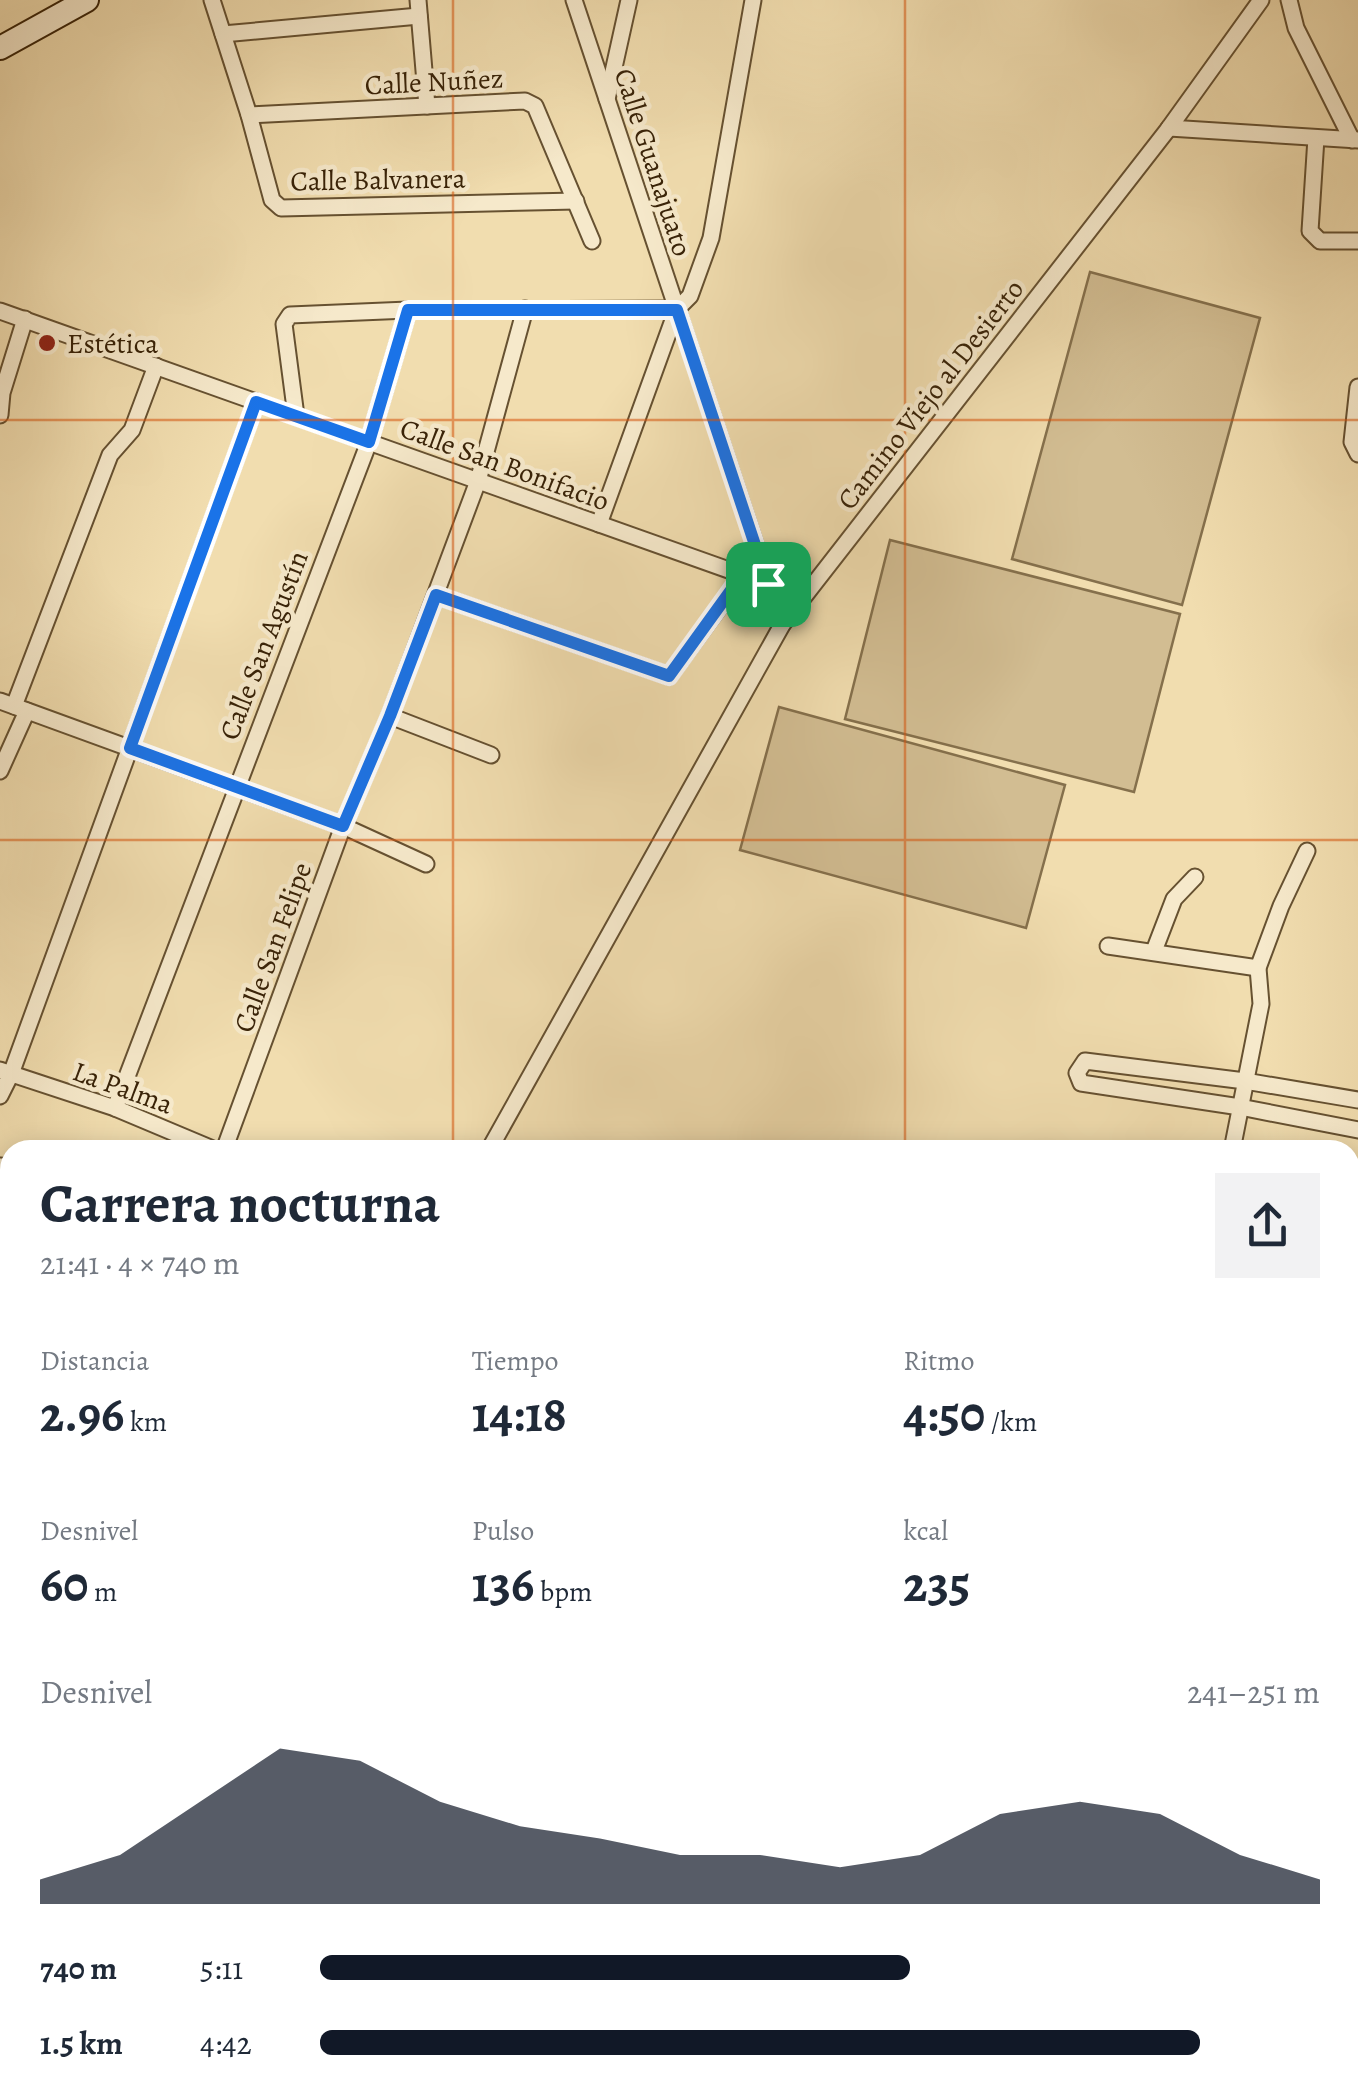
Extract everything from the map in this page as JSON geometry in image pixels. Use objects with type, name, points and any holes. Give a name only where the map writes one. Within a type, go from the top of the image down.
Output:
[{"type":"street","points":[[0,48],[86,0]]},
{"type":"street","name":"Calle Balvanera","points":[[212,0],[272,200],[281,208],[576,201]]},
{"type":"street","name":"Calle Guanajuato","points":[[574,0],[782,625]]},
{"type":"street","points":[[607,99],[629,0]]},
{"type":"street","points":[[599,524],[677,310],[690,296],[711,238],[753,0]]},
{"type":"street","name":"Camino Viejo al Desierto","points":[[495,1140],[782,625],[1169,128],[1261,0]]},
{"type":"street","points":[[1289,0],[1296,28],[1355,140]]},
{"type":"street","points":[[222,34],[419,8],[427,106]]},
{"type":"street","name":"Calle Nuñez","points":[[249,115],[525,101],[535,106],[592,241]]},
{"type":"street","points":[[1169,128],[1355,140]]},
{"type":"street","points":[[1316,138],[1310,231],[1320,240],[1358,241]]},
{"type":"street","name":"Calle San Felipe","points":[[228,1140],[343,826],[390,716],[478,481],[526,309]]},
{"type":"street","points":[[296,416],[284,324],[290,316],[408,310],[677,310]]},
{"type":"street","name":"Calle San Agustín","points":[[115,1108],[369,442],[408,310]]},
{"type":"street","name":"Calle San Bonifacio","points":[[0,311],[768,584]]},
{"type":"street","points":[[0,415],[2,393],[25,320]]},
{"type":"street","points":[[0,771],[14,706],[110,455],[132,430],[156,366]]},
{"type":"street","points":[[1358,387],[1352,442],[1358,454]]},
{"type":"street","points":[[0,1096],[256,402]]},
{"type":"street","points":[[436,595],[669,676],[742,575]]},
{"type":"street","points":[[14,706],[343,826],[426,864]]},
{"type":"street","points":[[390,716],[490,755]]},
{"type":"street","points":[[1234,1140],[1260,1004],[1258,968],[1307,852]]},
{"type":"street","points":[[1154,951],[1174,899],[1195,877]]},
{"type":"street","points":[[1108,946],[1258,968]]},
{"type":"street","points":[[1358,1100],[1085,1061],[1076,1073],[1081,1083],[1240,1106],[1358,1130]]},
{"type":"street","name":"La Palma","points":[[6,1072],[115,1108],[191,1140]]},
{"type":"shaded area","points":[[1090,272],[1260,318],[1182,605],[1012,559]]},
{"type":"shaded area","points":[[890,540],[1180,614],[1134,792],[845,719]]},
{"type":"shaded area","points":[[779,707],[1065,785],[1026,928],[740,850]]},
{"type":"place","name":"Estética","points":[[47,343]]},
{"type":"route","points":[[408,310],[677,310],[768,584],[742,575],[669,676],[436,595],[343,826],[130,748],[256,402],[369,442],[408,310]]}]
